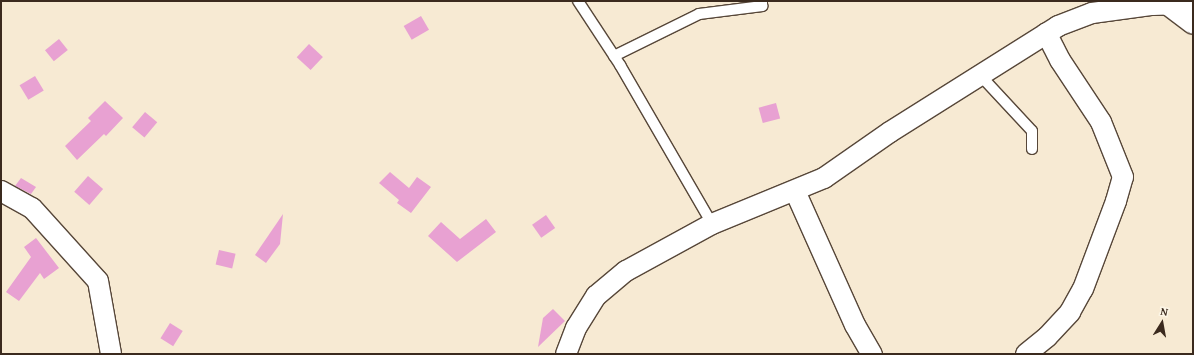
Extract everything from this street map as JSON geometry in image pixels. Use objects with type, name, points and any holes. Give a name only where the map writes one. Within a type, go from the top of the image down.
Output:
[{"type":"street","points":[[566,354],[576,328],[596,296],[626,271],[712,224],[824,178],[890,132],[1058,26],[1092,13],[1152,5],[1193,2]]},
{"type":"street","points":[[1168,5],[1193,24]]},
{"type":"street","points":[[1026,354],[1047,337],[1070,312],[1083,288],[1116,201],[1123,177],[1101,122],[1060,60],[1046,33]]},
{"type":"street","points":[[1,191],[32,208],[98,281],[111,354]]},
{"type":"street","points":[[795,191],[855,325],[872,354]]},
{"type":"lane","points":[[578,1],[614,56],[712,224]]},
{"type":"lane","points":[[614,56],[700,14],[762,6],[762,1]]},
{"type":"lane","points":[[980,75],[1032,131],[1032,149]]},
{"type":"building","points":[[421,16],[429,30],[412,40],[404,26]]},
{"type":"building","points":[[59,39],[68,50],[54,61],[45,50]]},
{"type":"building","points":[[309,44],[323,57],[311,70],[297,57]]},
{"type":"building","points":[[35,76],[44,91],[28,100],[20,85]]},
{"type":"building","points":[[105,101],[123,118],[106,136],[104,134],[77,160],[65,146],[91,121],[88,118]]},
{"type":"building","points":[[776,103],[780,118],[763,123],[759,108]]},
{"type":"building","points":[[145,112],[157,122],[144,138],[132,127]]},
{"type":"building","points":[[390,172],[409,188],[417,177],[431,187],[411,213],[397,203],[399,200],[379,183]]},
{"type":"building","points":[[88,176],[103,189],[89,205],[74,192]]},
{"type":"building","points":[[21,178],[36,187],[31,194],[15,186]]},
{"type":"building","points":[[283,214],[280,244],[266,263],[255,255]]},
{"type":"building","points":[[546,215],[555,228],[541,238],[532,225]]},
{"type":"building","points":[[486,219],[496,232],[457,262],[428,236],[441,222],[460,239]]},
{"type":"building","points":[[36,238],[59,268],[44,279],[40,273],[19,301],[6,292],[31,257],[24,247]]},
{"type":"building","points":[[219,250],[236,254],[232,268],[216,265]]},
{"type":"building","points":[[553,309],[565,321],[538,347],[543,318]]},
{"type":"building","points":[[170,323],[183,331],[173,346],[160,338]]}]
